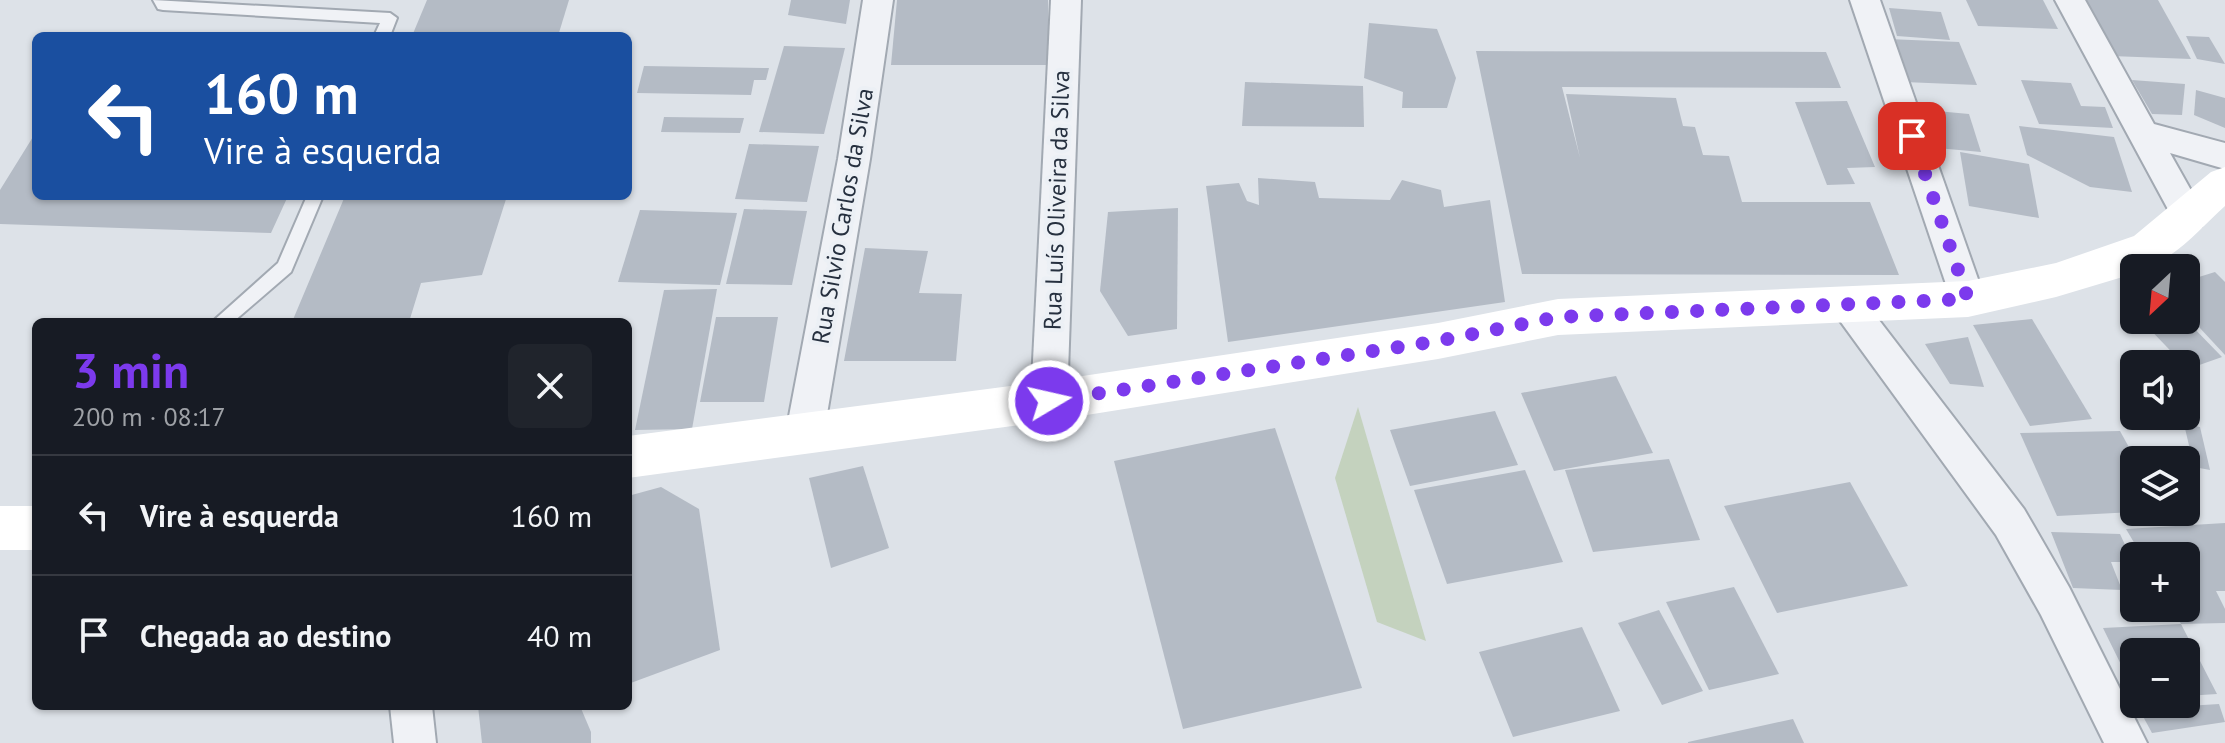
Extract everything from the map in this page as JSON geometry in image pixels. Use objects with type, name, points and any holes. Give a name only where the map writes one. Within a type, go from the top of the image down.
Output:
[{"type":"main road","points":[[632,456],[1049,401],[1438,341],[1558,317],[1968,299],[2056,280],[2111,264],[2149,248],[2189,217],[2225,183]]},
{"type":"main road","points":[[0,528],[32,528]]},
{"type":"street","name":"Rua Silvio Carlos da Silva","points":[[805,432],[854,159],[878,0]]},
{"type":"street","name":"Rua Luís Oliveira da Silva","points":[[1049,401],[1066,0]]},
{"type":"street","points":[[1865,0],[1968,299]]},
{"type":"street","points":[[2070,0],[2189,217]]},
{"type":"street","points":[[2142,133],[2225,156]]},
{"type":"street","points":[[1847,304],[2010,522],[2055,601],[2126,743]]},
{"type":"street","points":[[411,710],[415,743]]},
{"type":"lane","points":[[160,0],[163,5],[390,18],[384,32]]},
{"type":"lane","points":[[226,318],[285,267],[313,200]]},
{"type":"green space","points":[[1358,407],[1426,641],[1377,622],[1335,478]]},
{"type":"building","points":[[427,0],[569,0],[559,32],[414,32]]},
{"type":"building","points":[[791,0],[850,0],[846,24],[788,15]]},
{"type":"building","points":[[897,0],[1048,0],[1048,65],[891,65]]},
{"type":"building","points":[[1966,0],[2043,0],[2058,29],[1978,26]]},
{"type":"building","points":[[2082,0],[2158,0],[2191,59],[2111,56]]},
{"type":"building","points":[[1889,8],[1941,12],[1950,40],[1897,36]]},
{"type":"building","points":[[1369,23],[1437,29],[1456,78],[1447,108],[1402,108],[1403,92],[1364,78]]},
{"type":"building","points":[[2186,36],[2209,37],[2225,64],[2197,59]]},
{"type":"building","points":[[1888,39],[1959,42],[1977,85],[1904,82]]},
{"type":"building","points":[[784,46],[845,48],[824,134],[759,132]]},
{"type":"building","points":[[1476,51],[1826,52],[1841,88],[1562,87],[1580,158],[1566,94],[1676,98],[1683,126],[1695,127],[1703,155],[1729,156],[1742,202],[1870,202],[1899,275],[1522,274]]},
{"type":"building","points":[[644,66],[769,68],[766,80],[754,80],[751,95],[637,93]]},
{"type":"building","points":[[2021,80],[2071,83],[2081,106],[2105,107],[2113,128],[2039,124]]},
{"type":"building","points":[[2132,80],[2185,84],[2182,115],[2152,114]]},
{"type":"building","points":[[1245,82],[1363,86],[1364,127],[1242,126]]},
{"type":"building","points":[[2196,90],[2225,98],[2225,128],[2194,115]]},
{"type":"building","points":[[1847,101],[1875,167],[1847,168],[1855,184],[1827,185],[1795,102]]},
{"type":"building","points":[[1915,109],[1969,114],[1981,152],[1926,147]]},
{"type":"building","points":[[664,117],[744,118],[740,133],[661,132]]},
{"type":"building","points":[[2019,126],[2114,137],[2132,192],[2090,187],[2027,155]]},
{"type":"building","points":[[32,138],[32,200],[286,200],[271,233],[0,224],[0,190]]},
{"type":"building","points":[[749,144],[819,146],[807,202],[735,199]]},
{"type":"building","points":[[1960,152],[2029,164],[2039,218],[1969,206]]},
{"type":"building","points":[[1258,178],[1315,182],[1319,198],[1390,200],[1402,180],[1441,190],[1444,207],[1490,200],[1505,302],[1228,342],[1206,186],[1239,183],[1247,201],[1259,205]]},
{"type":"building","points":[[343,200],[506,200],[482,275],[421,283],[410,318],[294,318]]},
{"type":"building","points":[[1178,208],[1177,329],[1128,336],[1100,291],[1108,212]]},
{"type":"building","points":[[744,209],[807,211],[792,285],[726,284]]},
{"type":"building","points":[[640,210],[737,213],[720,285],[618,282]]},
{"type":"building","points":[[865,248],[928,251],[919,293],[962,294],[956,361],[844,361]]},
{"type":"building","points":[[2215,272],[2225,282],[2225,355],[2200,328],[2200,277]]},
{"type":"building","points":[[717,289],[692,429],[635,430],[664,290]]},
{"type":"building","points":[[716,317],[778,317],[764,402],[700,402]]},
{"type":"building","points":[[2032,319],[2092,419],[2030,426],[1973,325]]},
{"type":"building","points":[[2154,334],[2200,334],[2222,357],[2200,365],[2200,350],[2170,350]]},
{"type":"building","points":[[1968,337],[1984,387],[1950,384],[1925,344]]},
{"type":"building","points":[[1616,376],[1653,453],[1554,471],[1521,393]]},
{"type":"building","points":[[1495,411],[1518,465],[1410,486],[1390,430]]},
{"type":"building","points":[[2200,427],[2210,470],[2200,468],[2200,446],[2189,446],[2185,430],[2200,430]]},
{"type":"building","points":[[1275,428],[1362,688],[1183,729],[1114,461]]},
{"type":"building","points":[[2120,431],[2128,446],[2120,446],[2120,513],[2057,516],[2020,433]]},
{"type":"building","points":[[1669,459],[1700,540],[1593,552],[1565,470]]},
{"type":"building","points":[[863,466],[889,548],[831,568],[809,478]]},
{"type":"building","points":[[1525,470],[1563,562],[1447,584],[1414,490]]},
{"type":"building","points":[[1850,482],[1908,586],[1777,613],[1724,506]]},
{"type":"building","points":[[661,487],[699,509],[720,650],[632,683],[632,495]]},
{"type":"building","points":[[2225,523],[2225,591],[2216,591],[2225,609],[2225,623],[2180,622],[2200,622],[2200,542],[2134,542],[2126,529]]},
{"type":"building","points":[[2051,532],[2120,534],[2124,542],[2120,542],[2120,562],[2111,562],[2120,590],[2073,588]]},
{"type":"building","points":[[1734,587],[1779,674],[1709,690],[1666,602]]},
{"type":"building","points":[[1659,610],[1703,691],[1662,705],[1618,623]]},
{"type":"building","points":[[2181,624],[2188,638],[2120,638],[2120,663],[2103,628]]},
{"type":"building","points":[[1582,627],[1620,711],[1513,737],[1479,652]]},
{"type":"building","points":[[2200,661],[2217,694],[2200,695]]},
{"type":"building","points":[[2219,704],[2225,722],[2152,733],[2144,718],[2200,718],[2200,705]]},
{"type":"building","points":[[478,710],[582,710],[591,732],[591,743],[482,743]]},
{"type":"building","points":[[1793,719],[1804,743],[1688,743],[1688,742]]},
{"type":"route","points":[[1049,401],[1438,341],[1558,317],[1753,311],[1968,299],[1912,136]]}]
